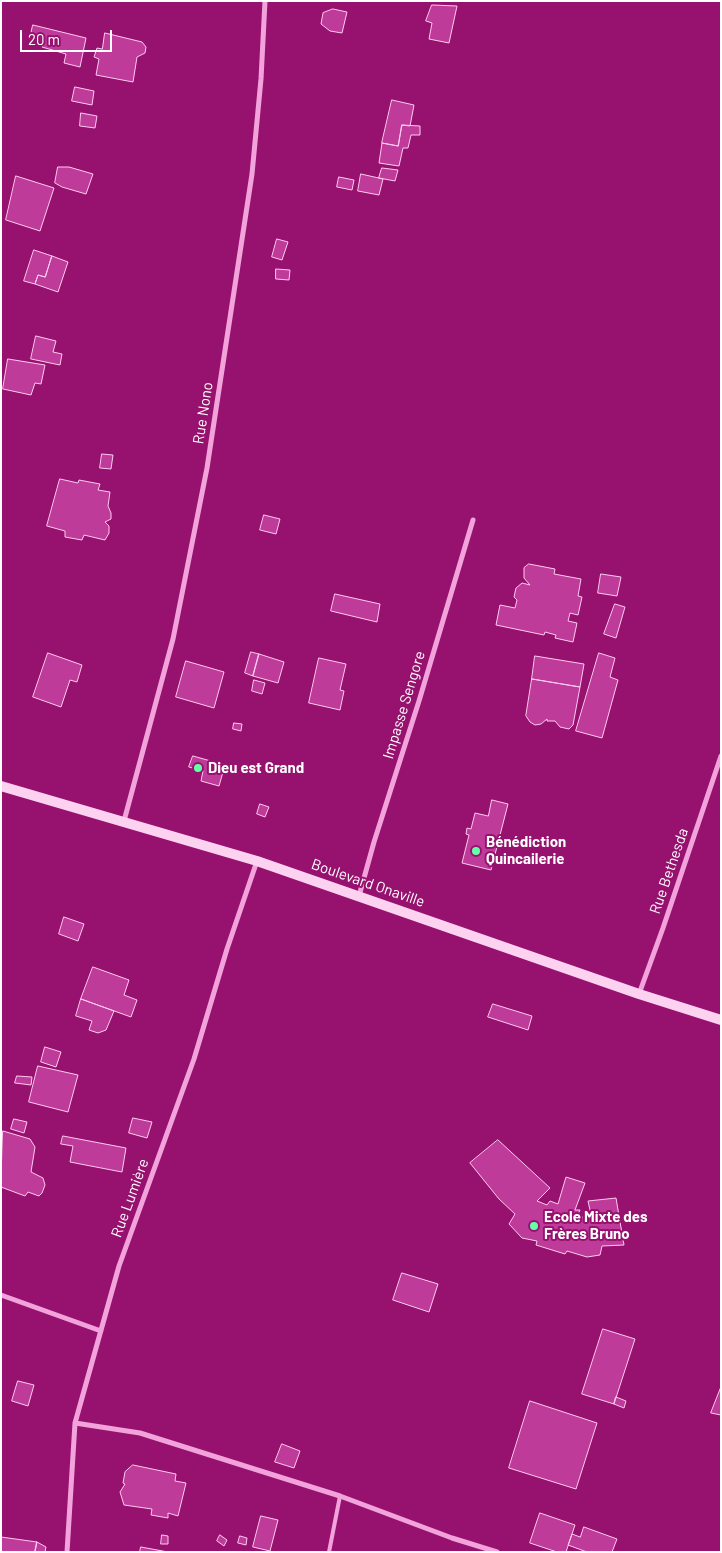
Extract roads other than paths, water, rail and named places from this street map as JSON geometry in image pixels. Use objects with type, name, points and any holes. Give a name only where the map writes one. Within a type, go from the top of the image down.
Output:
[{"type":"street","name":"Rue Nono","points":[[124,821],[173,638],[207,468],[252,174],[261,78],[265,1]]},
{"type":"street","name":"Impasse Sengore","points":[[359,896],[473,520]]},
{"type":"street","name":"Rue Bethesda","points":[[639,994],[721,756]]},
{"type":"street","name":"Boulevard Onaville","points":[[1,786],[257,861],[639,994],[721,1020]]},
{"type":"street","name":"Rue Lumière","points":[[67,1552],[75,1423],[118,1266],[194,1059],[227,949],[257,861]]},
{"type":"street","points":[[1,1295],[101,1332]]},
{"type":"street","points":[[75,1423],[140,1433],[340,1496],[452,1538],[497,1552]]},
{"type":"lane","points":[[329,1552],[340,1496]]},
{"type":"place","name":"Dieu est Grand","points":[[198,768]]},
{"type":"place","name":"Bénédiction Quincailerie","points":[[476,851]]},
{"type":"place","name":"Ecole Mixte des Frères Bruno","points":[[534,1226]]}]
